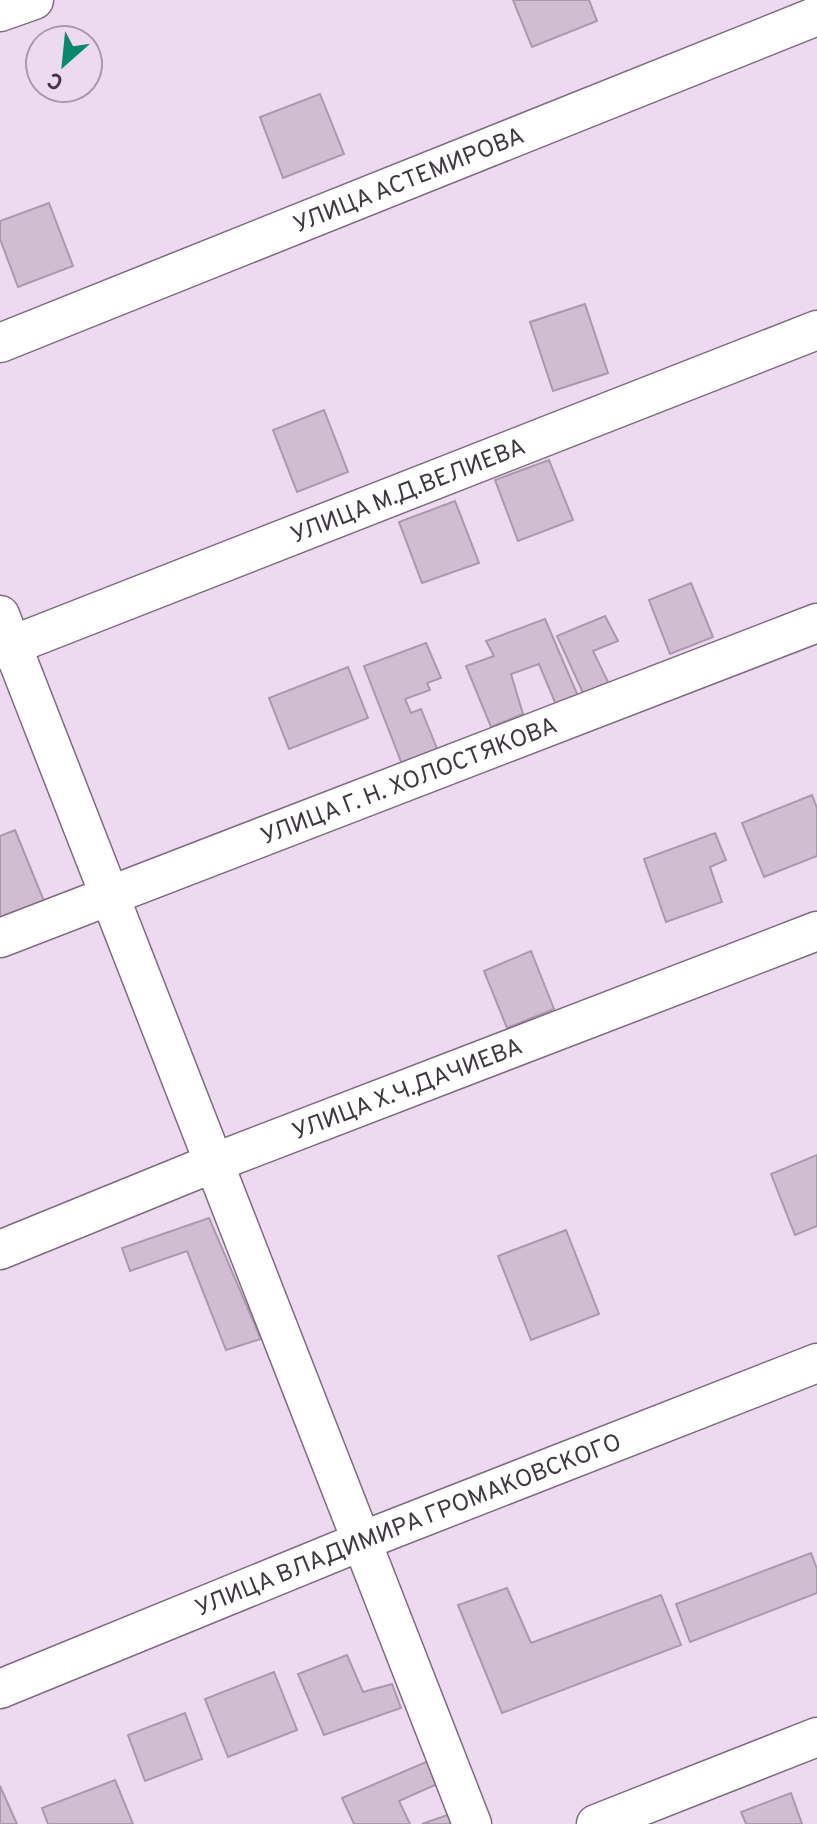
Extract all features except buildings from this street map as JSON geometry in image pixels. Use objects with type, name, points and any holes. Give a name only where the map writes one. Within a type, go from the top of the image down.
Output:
[{"type":"street","points":[[0,12],[34,0]]},
{"type":"street","name":"УЛИЦА АСТЕМИРОВА","points":[[0,343],[817,16]]},
{"type":"street","name":"УЛИЦА М.Д.ВЕЛИЕВА","points":[[4,637],[817,330]]},
{"type":"street","name":"УЛИЦА Г. Н. ХОЛОСТЯКОВА","points":[[0,938],[817,623]]},
{"type":"street","points":[[4,637],[216,1162],[472,1824]]},
{"type":"street","name":"УЛИЦА Х.Ч.ДАЧИЕВА","points":[[0,1250],[216,1162],[817,931]]},
{"type":"street","name":"УЛИЦА ВЛАДИМИРА ГРОМАКОВСКОГО","points":[[0,1689],[362,1541],[817,1363]]},
{"type":"street","points":[[596,1824],[817,1737]]}]
